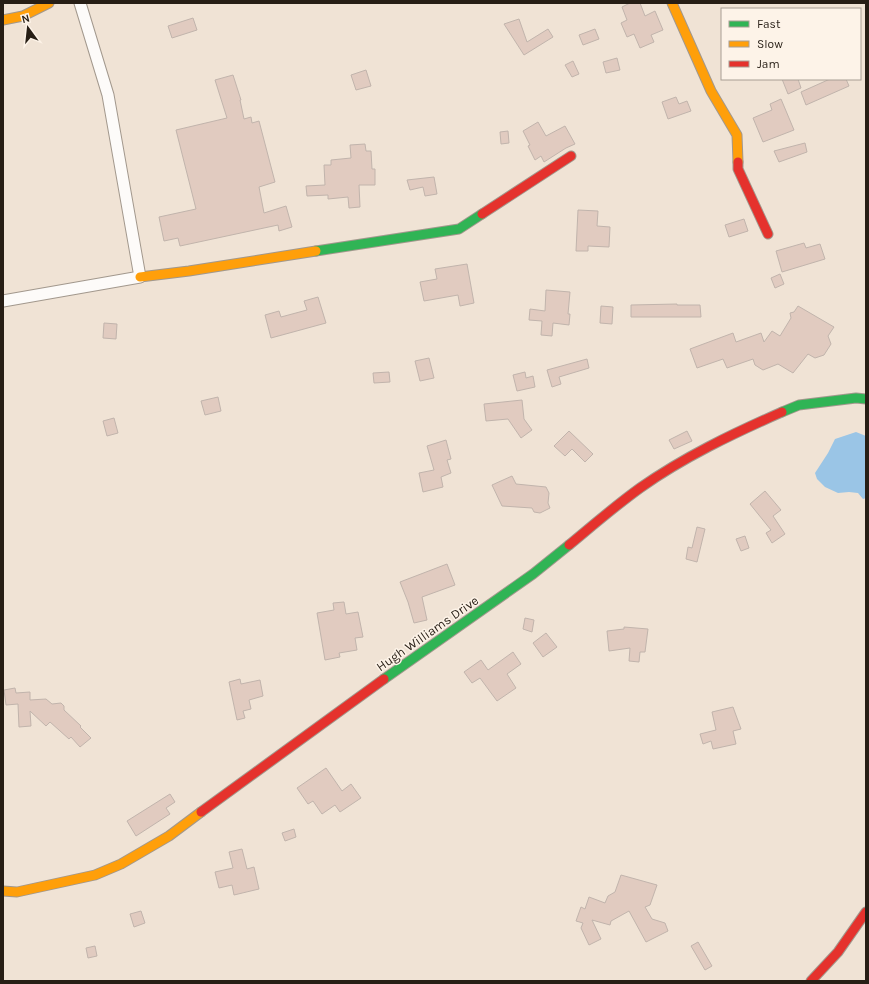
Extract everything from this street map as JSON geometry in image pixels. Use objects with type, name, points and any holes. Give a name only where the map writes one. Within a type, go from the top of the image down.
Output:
[{"type":"street","points":[[3,20],[23,16],[49,3]]},
{"type":"street","points":[[80,3],[108,95],[140,278]]},
{"type":"street","points":[[672,3],[711,91],[737,135],[738,169],[768,234]]},
{"type":"street","points":[[3,301],[140,278],[459,229],[571,156]]},
{"type":"street","name":"Hugh Williams Drive","points":[[3,891],[17,892],[95,875],[121,864],[169,836],[339,711],[533,574],[639,489],[680,462],[743,429],[799,406],[856,398],[866,399]]},
{"type":"street","points":[[811,981],[838,952],[866,912]]},
{"type":"water","points":[[856,432],[866,436],[866,498],[863,499],[858,493],[838,493],[825,487],[817,479],[815,473],[835,439]]},
{"type":"building","points":[[630,3],[640,3],[645,16],[655,11],[663,30],[651,35],[654,42],[640,48],[634,34],[627,37],[621,23],[627,20],[622,7]]},
{"type":"building","points":[[193,18],[197,30],[172,38],[168,26]]},
{"type":"building","points":[[519,19],[527,42],[548,29],[553,37],[524,55],[504,24]]},
{"type":"building","points":[[595,29],[599,39],[583,45],[579,35]]},
{"type":"building","points":[[617,58],[620,70],[606,73],[603,62]]},
{"type":"building","points":[[573,61],[579,74],[572,77],[565,65]]},
{"type":"building","points":[[366,70],[371,86],[356,90],[351,75]]},
{"type":"building","points":[[233,75],[241,100],[244,119],[251,117],[252,123],[259,121],[275,182],[259,187],[264,213],[286,206],[292,227],[279,231],[278,225],[180,246],[178,238],[164,241],[159,217],[196,209],[176,130],[227,118],[215,80]]},
{"type":"building","points":[[782,80],[798,80],[801,88],[788,94]]},
{"type":"building","points":[[828,80],[846,80],[849,86],[806,105],[801,92]]},
{"type":"building","points":[[676,97],[679,104],[687,101],[691,111],[668,119],[662,102]]},
{"type":"building","points":[[781,99],[794,130],[763,142],[753,118],[772,110],[770,104]]},
{"type":"building","points":[[538,122],[546,136],[565,126],[575,144],[544,162],[541,156],[535,160],[523,131]]},
{"type":"building","points":[[508,131],[509,143],[501,144],[500,132]]},
{"type":"building","points":[[805,143],[807,152],[779,162],[774,151]]},
{"type":"building","points":[[365,144],[366,151],[371,151],[372,169],[375,169],[375,185],[359,185],[360,207],[349,208],[348,197],[328,199],[328,195],[307,196],[306,186],[325,185],[324,165],[331,165],[331,160],[351,158],[350,145]]},
{"type":"building","points":[[434,177],[437,194],[425,196],[423,187],[410,190],[407,180]]},
{"type":"building","points":[[578,210],[598,211],[597,226],[610,227],[609,247],[588,246],[588,251],[576,251]]},
{"type":"building","points":[[744,219],[748,231],[729,237],[725,225]]},
{"type":"building","points":[[804,243],[806,248],[820,244],[825,259],[782,272],[776,251]]},
{"type":"building","points":[[467,264],[474,303],[460,306],[458,295],[424,301],[420,282],[437,279],[435,269]]},
{"type":"building","points":[[780,274],[784,284],[775,288],[771,278]]},
{"type":"building","points":[[546,290],[570,292],[568,314],[570,314],[569,325],[553,323],[552,336],[541,335],[542,321],[529,320],[530,309],[545,311]]},
{"type":"building","points":[[318,297],[326,323],[271,338],[265,315],[279,311],[281,317],[307,310],[304,301]]},
{"type":"building","points":[[631,305],[700,305],[701,317],[631,317]]},
{"type":"building","points":[[601,306],[613,307],[612,324],[600,323]]},
{"type":"building","points":[[798,306],[834,327],[828,336],[831,344],[824,355],[815,358],[808,354],[793,373],[778,364],[763,370],[755,365],[753,359],[727,368],[723,359],[697,368],[690,349],[733,333],[736,342],[761,333],[764,342],[772,331],[780,336],[791,318],[790,313],[794,312]]},
{"type":"building","points":[[104,323],[117,324],[116,339],[103,338]]},
{"type":"building","points":[[429,358],[434,378],[420,381],[415,361]]},
{"type":"building","points":[[587,359],[589,368],[559,377],[561,384],[552,387],[547,370]]},
{"type":"building","points":[[389,372],[390,382],[374,383],[373,373]]},
{"type":"building","points":[[525,372],[526,378],[533,376],[535,387],[517,391],[513,375]]},
{"type":"building","points":[[218,397],[221,411],[205,415],[201,401]]},
{"type":"building","points":[[522,400],[524,419],[532,430],[521,438],[508,419],[486,421],[484,404]]},
{"type":"building","points":[[114,418],[118,433],[107,436],[103,421]]},
{"type":"building","points":[[569,431],[593,454],[585,462],[572,449],[565,456],[554,446]]},
{"type":"building","points":[[687,431],[692,441],[674,449],[669,440]]},
{"type":"building","points":[[446,440],[451,459],[447,460],[451,473],[441,477],[443,487],[423,492],[419,473],[434,470],[427,446]]},
{"type":"building","points":[[512,476],[516,484],[546,487],[549,493],[548,503],[550,508],[540,513],[534,512],[532,508],[502,506],[492,485]]},
{"type":"building","points":[[765,491],[781,510],[773,516],[785,534],[772,543],[766,533],[771,530],[750,504]]},
{"type":"building","points":[[697,527],[705,529],[697,562],[686,559],[688,547],[692,548]]},
{"type":"building","points":[[745,536],[749,548],[741,551],[736,539]]},
{"type":"building","points":[[447,564],[455,585],[422,597],[427,620],[414,623],[400,582]]},
{"type":"building","points":[[344,602],[346,614],[358,612],[363,637],[355,638],[357,650],[339,653],[340,657],[325,660],[317,613],[334,610],[333,603]]},
{"type":"building","points":[[525,618],[534,620],[532,632],[523,629]]},
{"type":"building","points":[[624,627],[648,629],[645,652],[640,652],[639,662],[629,661],[630,648],[609,651],[607,631],[624,629]]},
{"type":"building","points":[[546,633],[557,647],[543,657],[533,643]]},
{"type":"building","points":[[513,652],[521,664],[507,674],[516,688],[497,701],[480,678],[472,683],[464,672],[481,660],[488,670]]},
{"type":"building","points":[[240,679],[241,684],[260,680],[263,696],[249,700],[251,709],[243,711],[245,718],[237,720],[229,682]]},
{"type":"building","points":[[15,688],[16,693],[30,692],[30,700],[46,699],[52,704],[61,703],[64,706],[64,710],[91,738],[80,747],[71,737],[69,739],[50,722],[46,726],[30,711],[31,726],[19,727],[18,704],[6,705],[4,690]]},
{"type":"building","points":[[733,707],[741,729],[733,731],[736,744],[713,749],[711,741],[703,744],[700,734],[716,730],[712,712]]},
{"type":"building","points":[[326,768],[342,791],[351,784],[361,798],[340,812],[335,805],[322,814],[313,801],[308,804],[297,788]]},
{"type":"building","points":[[170,794],[175,802],[166,808],[170,814],[136,836],[127,821]]},
{"type":"building","points":[[294,829],[296,837],[285,841],[282,833]]},
{"type":"building","points":[[242,849],[247,869],[254,867],[259,889],[234,895],[232,885],[219,888],[215,872],[233,868],[229,852]]},
{"type":"building","points":[[621,875],[657,885],[650,905],[645,907],[652,919],[665,923],[668,931],[646,942],[629,911],[611,921],[610,925],[592,920],[601,939],[589,945],[581,928],[583,923],[576,921],[581,907],[585,909],[589,897],[605,903],[608,896],[615,892]]},
{"type":"building","points":[[141,911],[145,923],[134,927],[130,914]]},
{"type":"building","points":[[698,942],[712,966],[705,970],[691,946]]},
{"type":"building","points":[[95,946],[97,956],[88,958],[86,948]]},
{"type":"traffic: fast","points":[[316,251],[459,229],[482,214]]},
{"type":"traffic: fast","points":[[782,412],[799,405],[856,398],[866,399]]},
{"type":"traffic: fast","points":[[384,679],[533,574],[569,545]]},
{"type":"traffic: slow","points":[[3,20],[23,16],[49,3]]},
{"type":"traffic: slow","points":[[672,3],[711,91],[737,135],[738,162]]},
{"type":"traffic: slow","points":[[140,277],[189,271],[316,251]]},
{"type":"traffic: slow","points":[[3,891],[17,892],[95,875],[121,864],[169,836],[201,812]]},
{"type":"traffic: jam","points":[[482,214],[571,156]]},
{"type":"traffic: jam","points":[[738,162],[738,169],[768,234]]},
{"type":"traffic: jam","points":[[569,545],[640,488],[674,466],[709,447],[782,412]]},
{"type":"traffic: jam","points":[[201,812],[384,679]]},
{"type":"traffic: jam","points":[[811,981],[838,952],[866,912]]}]
